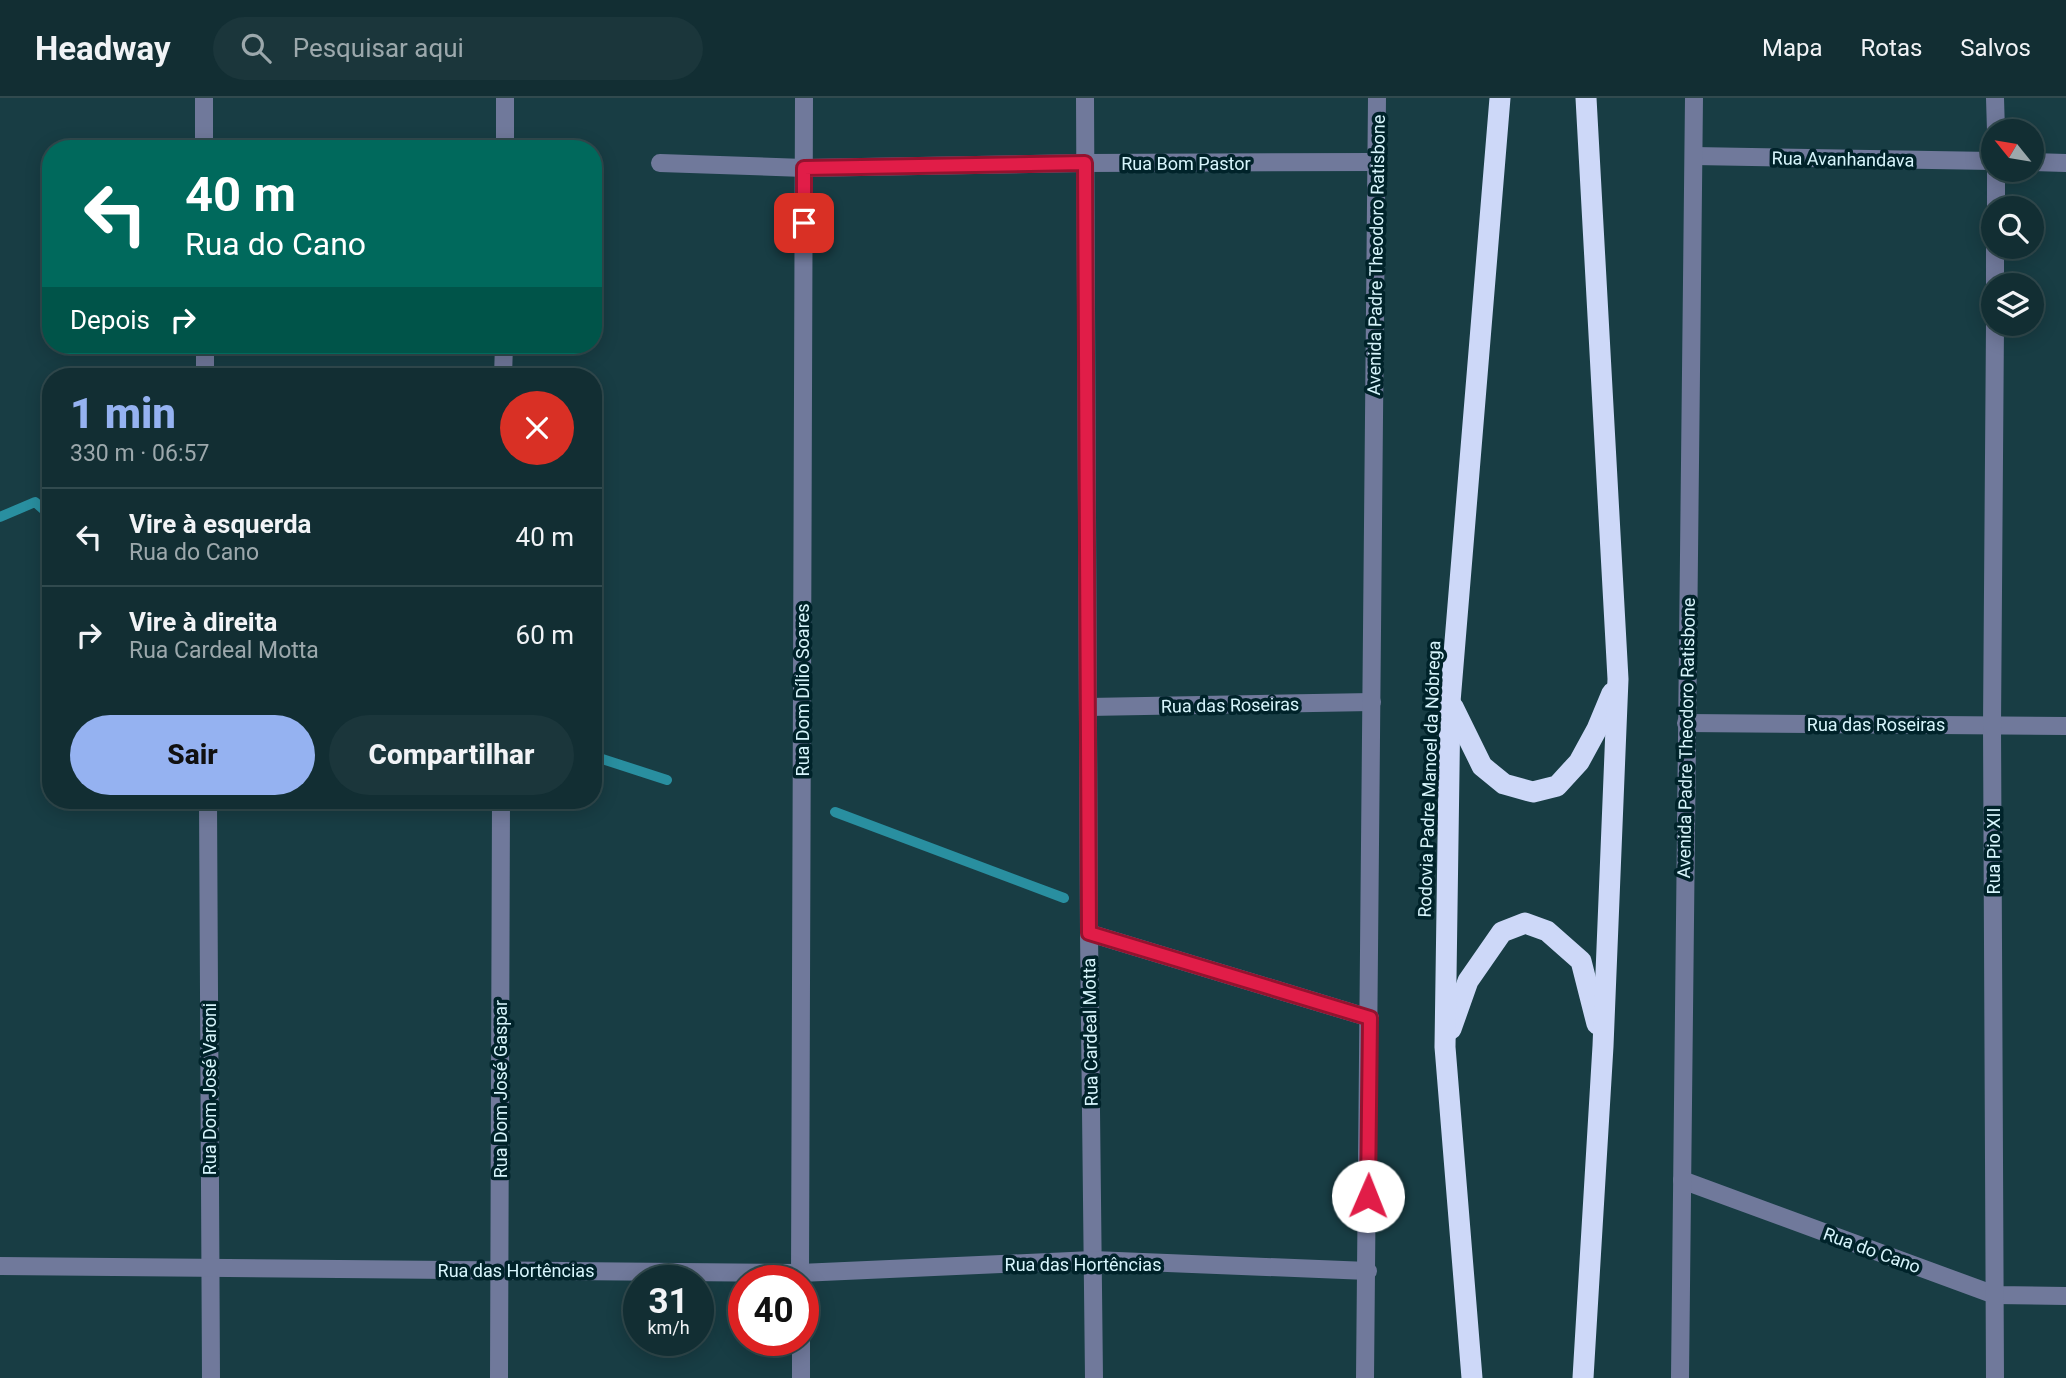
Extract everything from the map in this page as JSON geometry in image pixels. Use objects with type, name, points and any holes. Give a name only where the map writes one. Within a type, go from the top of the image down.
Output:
[{"type":"highway","name":"Rodovia Padre Manoel da Nóbrega","points":[[1472,1378],[1445,1047],[1450,702],[1500,98]]},
{"type":"highway","points":[[1583,1378],[1603,1046],[1618,679],[1586,98]]},
{"type":"highway","points":[[1450,702],[1482,766],[1504,784],[1534,792],[1558,786],[1579,762],[1597,729],[1618,679]]},
{"type":"highway","points":[[1445,1047],[1468,981],[1502,932],[1525,923],[1547,931],[1581,961],[1603,1046]]},
{"type":"street","points":[[204,98],[204,140]]},
{"type":"street","points":[[505,98],[505,140]]},
{"type":"street","name":"Rua Dom Dílio Soares","points":[[800,1265],[804,98]]},
{"type":"street","name":"Rua Cardeal Motta","points":[[1085,98],[1094,1378]]},
{"type":"street","name":"Avenida Padre Theodoro Ratisbone","points":[[1365,1378],[1377,98]]},
{"type":"street","name":"Avenida Padre Theodoro Ratisbone","points":[[1680,1378],[1694,98]]},
{"type":"street","points":[[1995,98],[1996,119]]},
{"type":"street","name":"Rua Avanhandava","points":[[1694,156],[1981,161]]},
{"type":"street","name":"Rua Bom Pastor","points":[[660,163],[804,168],[1376,162]]},
{"type":"street","points":[[2044,162],[2066,163]]},
{"type":"street","name":"Rua Pio XII","points":[[1995,336],[1992,725],[1995,1378]]},
{"type":"street","name":"Rua das Roseiras","points":[[1088,707],[1372,702]]},
{"type":"street","name":"Rua das Roseiras","points":[[1686,723],[2066,726]]},
{"type":"street","name":"Rua Dom José Varoni","points":[[208,809],[211,1378]]},
{"type":"street","name":"Rua Dom José Gaspar","points":[[499,1378],[501,809]]},
{"type":"street","points":[[1089,933],[1370,1018]]},
{"type":"street","name":"Rua do Cano","points":[[1682,1180],[1995,1295],[2066,1296]]},
{"type":"street","name":"Rua das Hortências","points":[[819,1276],[1093,1260],[1368,1272]]},
{"type":"street","name":"Rua das Hortências","points":[[0,1266],[499,1270],[728,1275]]},
{"type":"street","points":[[801,1356],[801,1378]]},
{"type":"waterway","points":[[0,517],[35,502],[42,508]]},
{"type":"waterway","points":[[602,759],[667,780]]},
{"type":"waterway","points":[[835,812],[1064,898]]},
{"type":"route","points":[[804,223],[804,168],[1085,163],[1089,933],[1370,1018],[1368,1196]]}]
